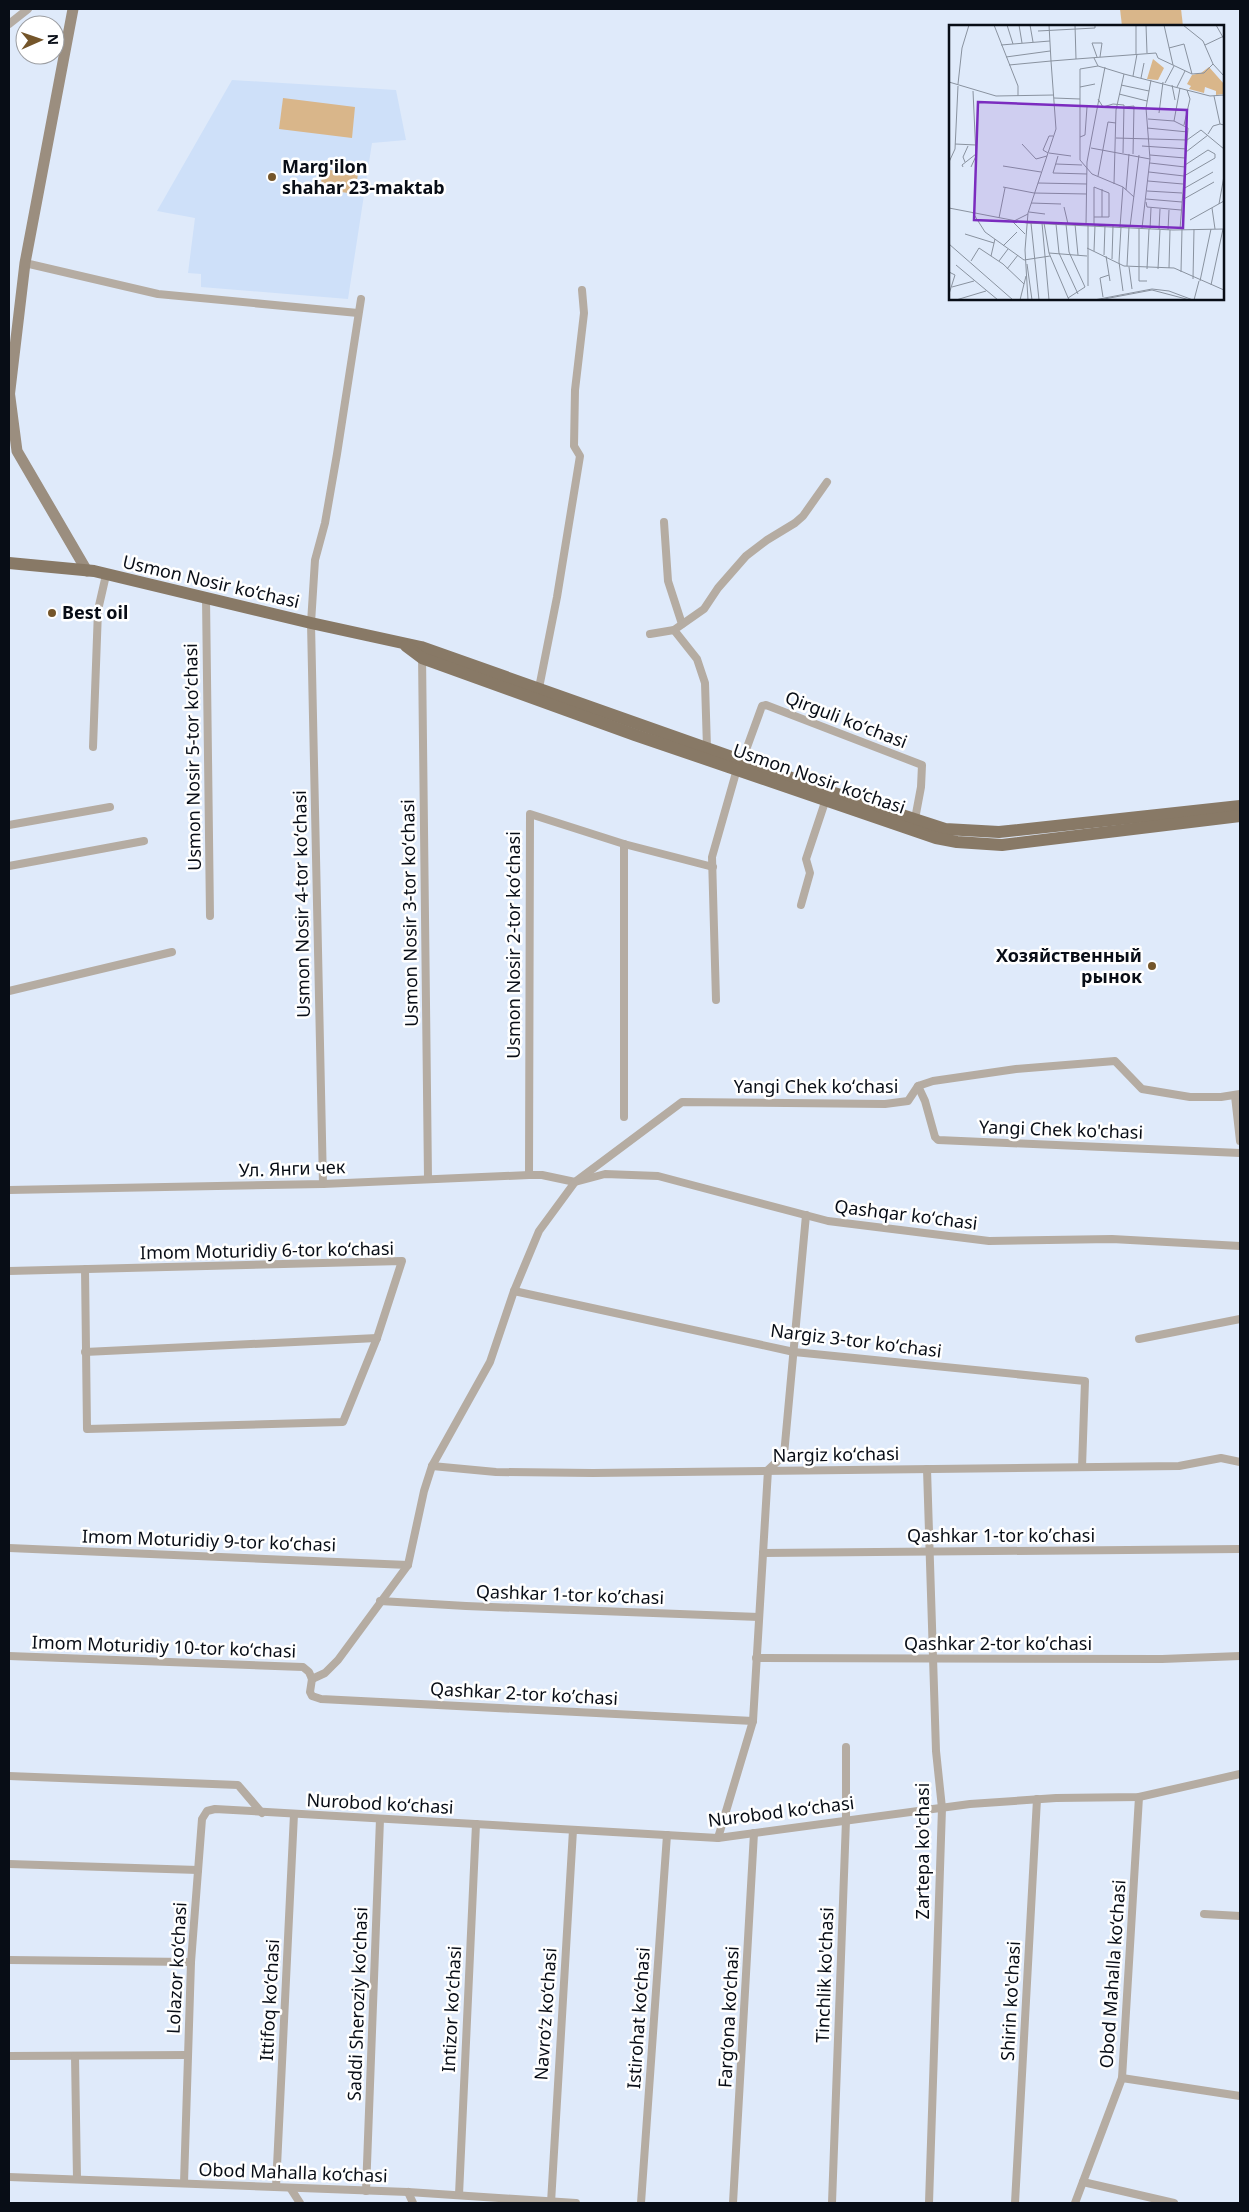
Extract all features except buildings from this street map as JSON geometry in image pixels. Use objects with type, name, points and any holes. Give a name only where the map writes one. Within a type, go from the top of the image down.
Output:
[{"type":"main road","points":[[9,398],[25,263],[73,9]]},
{"type":"main road","points":[[9,391],[17,451],[87,570]]},
{"type":"main road","name":"Usmon Nosir ko‘chasi","points":[[9,563],[87,570],[404,644],[635,735],[740,765],[945,829],[999,832],[1240,806]]},
{"type":"main road","name":"Usmon Nosir ko‘chasi","points":[[422,652],[539,688],[707,748],[740,765]]},
{"type":"main road","name":"Usmon Nosir ko‘chasi","points":[[781,779],[826,799],[936,838],[984,844],[1057,839],[1240,816]]},
{"type":"street","points":[[9,24],[28,9]]},
{"type":"street","points":[[25,263],[158,294],[358,313]]},
{"type":"street","points":[[539,688],[557,597],[580,456],[574,446],[575,390],[584,313],[582,290]]},
{"type":"street","name":"Usmon Nosir 4-tor koʻchasi","points":[[323,1184],[310,623],[315,560],[325,523],[334,472],[361,299]]},
{"type":"street","points":[[650,634],[674,630],[704,608],[718,588],[746,556],[767,540],[795,524],[803,516],[827,482]]},
{"type":"street","points":[[664,522],[668,581],[682,624]]},
{"type":"street","points":[[93,747],[98,610],[106,575]]},
{"type":"street","name":"Usmon Nosir 5-tor koʻchasi","points":[[206,598],[210,916]]},
{"type":"street","points":[[674,630],[697,659],[705,683],[707,748]]},
{"type":"street","name":"Usmon Nosir 3-tor koʻchasi","points":[[422,652],[428,1178]]},
{"type":"street","name":"Qirguli koʻchasi","points":[[740,765],[762,706],[766,705],[922,765],[921,787],[915,820]]},
{"type":"street","points":[[716,1000],[712,857],[740,765]]},
{"type":"street","points":[[801,905],[810,873],[806,859],[826,799]]},
{"type":"street","points":[[9,825],[110,807]]},
{"type":"street","name":"Usmon Nosir 2-tor koʻchasi","points":[[529,1175],[530,814],[624,844],[713,867]]},
{"type":"street","points":[[9,866],[144,841]]},
{"type":"street","points":[[624,844],[624,1117]]},
{"type":"street","points":[[9,990],[172,952]]},
{"type":"street","name":"Yangi Chek koʻchasi","points":[[575,1182],[682,1102],[885,1104],[908,1101],[918,1086],[933,1081],[1016,1069],[1115,1061],[1142,1089],[1190,1097],[1238,1095]]},
{"type":"street","name":"Yangi Chek ko'chasi","points":[[918,1086],[935,1137],[938,1140],[1240,1153]]},
{"type":"street","points":[[1238,1095],[1240,1141]]},
{"type":"street","name":"Qashqar koʻchasi","points":[[575,1182],[605,1174],[658,1176],[828,1221],[989,1241],[1112,1239],[1240,1246]]},
{"type":"street","name":"Ул. Янги чек","points":[[9,1190],[323,1184],[529,1175],[542,1175],[575,1182]]},
{"type":"street","points":[[312,1678],[325,1673],[338,1660],[408,1565],[424,1491],[432,1466],[490,1362],[514,1291],[539,1231],[575,1182]]},
{"type":"street","points":[[718,1838],[753,1721],[768,1470],[784,1455],[806,1215]]},
{"type":"street","name":"Imom Moturidiy 6-tor koʻchasi","points":[[9,1271],[85,1269],[402,1261],[377,1338],[344,1422],[87,1429],[85,1269]]},
{"type":"street","name":"Nargiz 3-tor koʻchasi","points":[[514,1291],[794,1352],[1085,1381],[1082,1467]]},
{"type":"street","points":[[1139,1339],[1240,1319]]},
{"type":"street","points":[[85,1352],[377,1338]]},
{"type":"street","name":"Nargiz koʻchasi","points":[[432,1466],[496,1472],[593,1474],[768,1470],[1179,1466],[1221,1458],[1240,1462]]},
{"type":"street","name":"Zartepa ko'chasi","points":[[927,1468],[936,1751],[942,1808],[929,2203]]},
{"type":"street","name":"Imom Moturidiy 9-tor koʻchasi","points":[[9,1548],[408,1565]]},
{"type":"street","name":"Qashkar 1-tor koʼchasi","points":[[763,1553],[1240,1549]]},
{"type":"street","name":"Qashkar 1-tor koʼchasi","points":[[380,1601],[759,1617]]},
{"type":"street","name":"Imom Moturidiy 10-tor koʻchasi","points":[[9,1656],[303,1667],[312,1678]]},
{"type":"street","name":"Qashkar 2-tor koʼchasi","points":[[756,1658],[1162,1659],[1240,1656]]},
{"type":"street","name":"Qashkar 2-tor koʼchasi","points":[[312,1678],[310,1692],[312,1696],[320,1699],[753,1721]]},
{"type":"street","name":"Tinchlik ko'chasi","points":[[832,2203],[846,1820],[846,1747]]},
{"type":"street","name":"Nurobod koʻchasi","points":[[262,1813],[718,1838],[942,1808],[1037,1800],[1140,1797],[1240,1774]]},
{"type":"street","points":[[9,1776],[238,1785],[262,1813]]},
{"type":"street","name":"Obod Mahalla ko‘chasi","points":[[1075,2203],[1122,2078],[1140,1797]]},
{"type":"street","name":"Shirin ko'chasi","points":[[1015,2203],[1037,1800]]},
{"type":"street","name":"Lolazor ko‘chasi","points":[[184,2183],[191,1962],[202,1819],[207,1811],[215,1809],[262,1813]]},
{"type":"street","name":"Ittifoq ko‘chasi","points":[[276,2187],[294,1814]]},
{"type":"street","name":"Saddi Sheroziy koʻchasi","points":[[366,2191],[380,1819]]},
{"type":"street","name":"Intizor koʻchasi","points":[[459,2195],[476,1824]]},
{"type":"street","name":"Navro‘z ko‘chasi","points":[[550,2202],[573,1830]]},
{"type":"street","name":"Farg‘ona ko‘chasi","points":[[734,2203],[754,1833]]},
{"type":"street","name":"Istirohat ko‘chasi","points":[[641,2203],[667,1835]]},
{"type":"street","points":[[9,1864],[198,1870]]},
{"type":"street","points":[[1204,1914],[1240,1916]]},
{"type":"street","points":[[9,1960],[191,1962]]},
{"type":"street","points":[[9,2056],[187,2055]]},
{"type":"street","points":[[75,2056],[77,2179]]},
{"type":"street","points":[[1122,2078],[1240,2096]]},
{"type":"street","name":"Obod Mahalla ko‘chasi","points":[[9,2177],[408,2192],[576,2203]]},
{"type":"street","points":[[1082,2182],[1174,2203]]},
{"type":"street","points":[[291,2189],[300,2203]]},
{"type":"street","points":[[408,2192],[412,2203]]},
{"type":"shaded area","points":[[1120,9],[1181,9],[1183,25],[1122,25]]},
{"type":"shaded area","name":"Marg'ilon shahar 23-maktab","points":[[232,80],[396,90],[406,140],[372,143],[348,299],[201,287],[201,274],[188,273],[195,218],[157,211]]},
{"type":"shaded area","points":[[283,98],[355,107],[352,138],[279,129]]},
{"type":"shaded area","points":[[323,169],[358,174],[355,194],[320,189]]},
{"type":"place","name":"Marg'ilon shahar 23-maktab","points":[[272,177]]},
{"type":"place","name":"Best oil","points":[[52,613]]},
{"type":"place","name":"Хозяйственный рынок","points":[[1152,966]]}]
